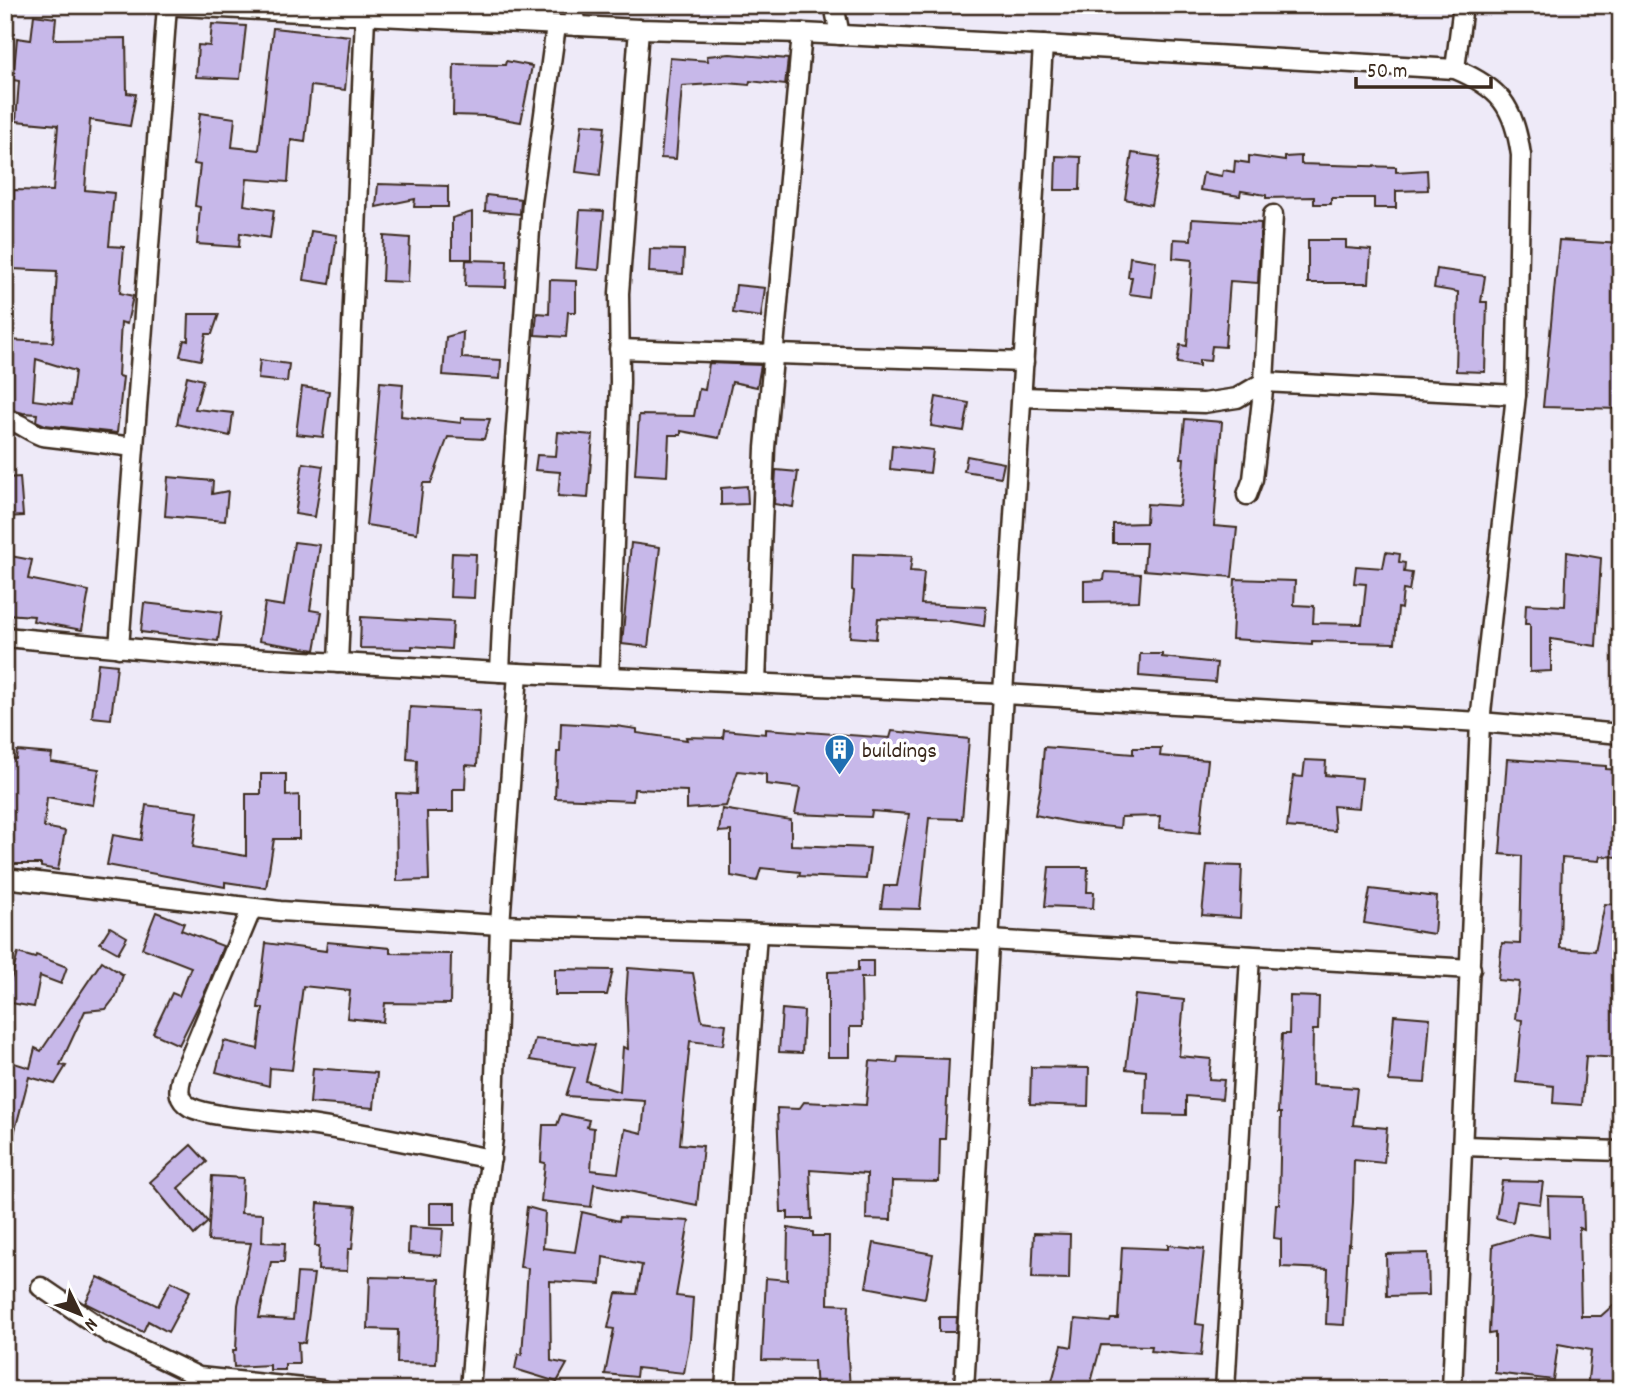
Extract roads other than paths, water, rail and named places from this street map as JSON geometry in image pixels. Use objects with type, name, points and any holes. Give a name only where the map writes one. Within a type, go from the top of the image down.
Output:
[{"type":"street","points":[[161,5],[309,9],[365,16],[556,26],[802,33],[1455,69],[1479,79],[1493,90],[1511,112],[1518,131],[1521,155],[1516,395],[1480,722],[1452,1390]]},
{"type":"street","points":[[572,5],[576,26]]},
{"type":"street","points":[[834,5],[839,35]]},
{"type":"street","points":[[1455,69],[1463,5]]},
{"type":"street","points":[[119,648],[167,6]]},
{"type":"street","points":[[338,663],[365,16]]},
{"type":"street","points":[[470,1390],[484,1209],[491,1159],[509,673],[502,625],[532,202],[556,26]]},
{"type":"street","points":[[609,677],[619,395],[619,293],[639,29]]},
{"type":"street","points":[[756,683],[771,354],[802,33]]},
{"type":"street","points":[[964,1390],[1043,45]]},
{"type":"street","points":[[1247,495],[1253,478],[1264,382],[1273,215]]},
{"type":"street","points":[[618,349],[1024,362]]},
{"type":"street","points":[[1022,397],[1205,403],[1237,398],[1264,382],[1516,395]]},
{"type":"street","points":[[5,419],[17,421],[30,432],[42,436],[134,447]]},
{"type":"street","points":[[5,637],[215,656],[509,673],[1003,694],[1480,722],[1621,734]]},
{"type":"street","points":[[5,878],[252,908],[500,925],[990,940],[1471,969]]},
{"type":"street","points":[[252,908],[181,1079],[178,1091],[181,1099],[189,1107],[208,1113],[303,1124],[491,1159]]},
{"type":"street","points":[[725,1390],[757,933]]},
{"type":"street","points":[[1225,1390],[1250,956]]},
{"type":"street","points":[[1463,1146],[1621,1151]]},
{"type":"street","points":[[41,1287],[110,1334],[199,1377],[323,1390]]},
{"type":"place","name":"buildings","points":[[839,776]]}]
